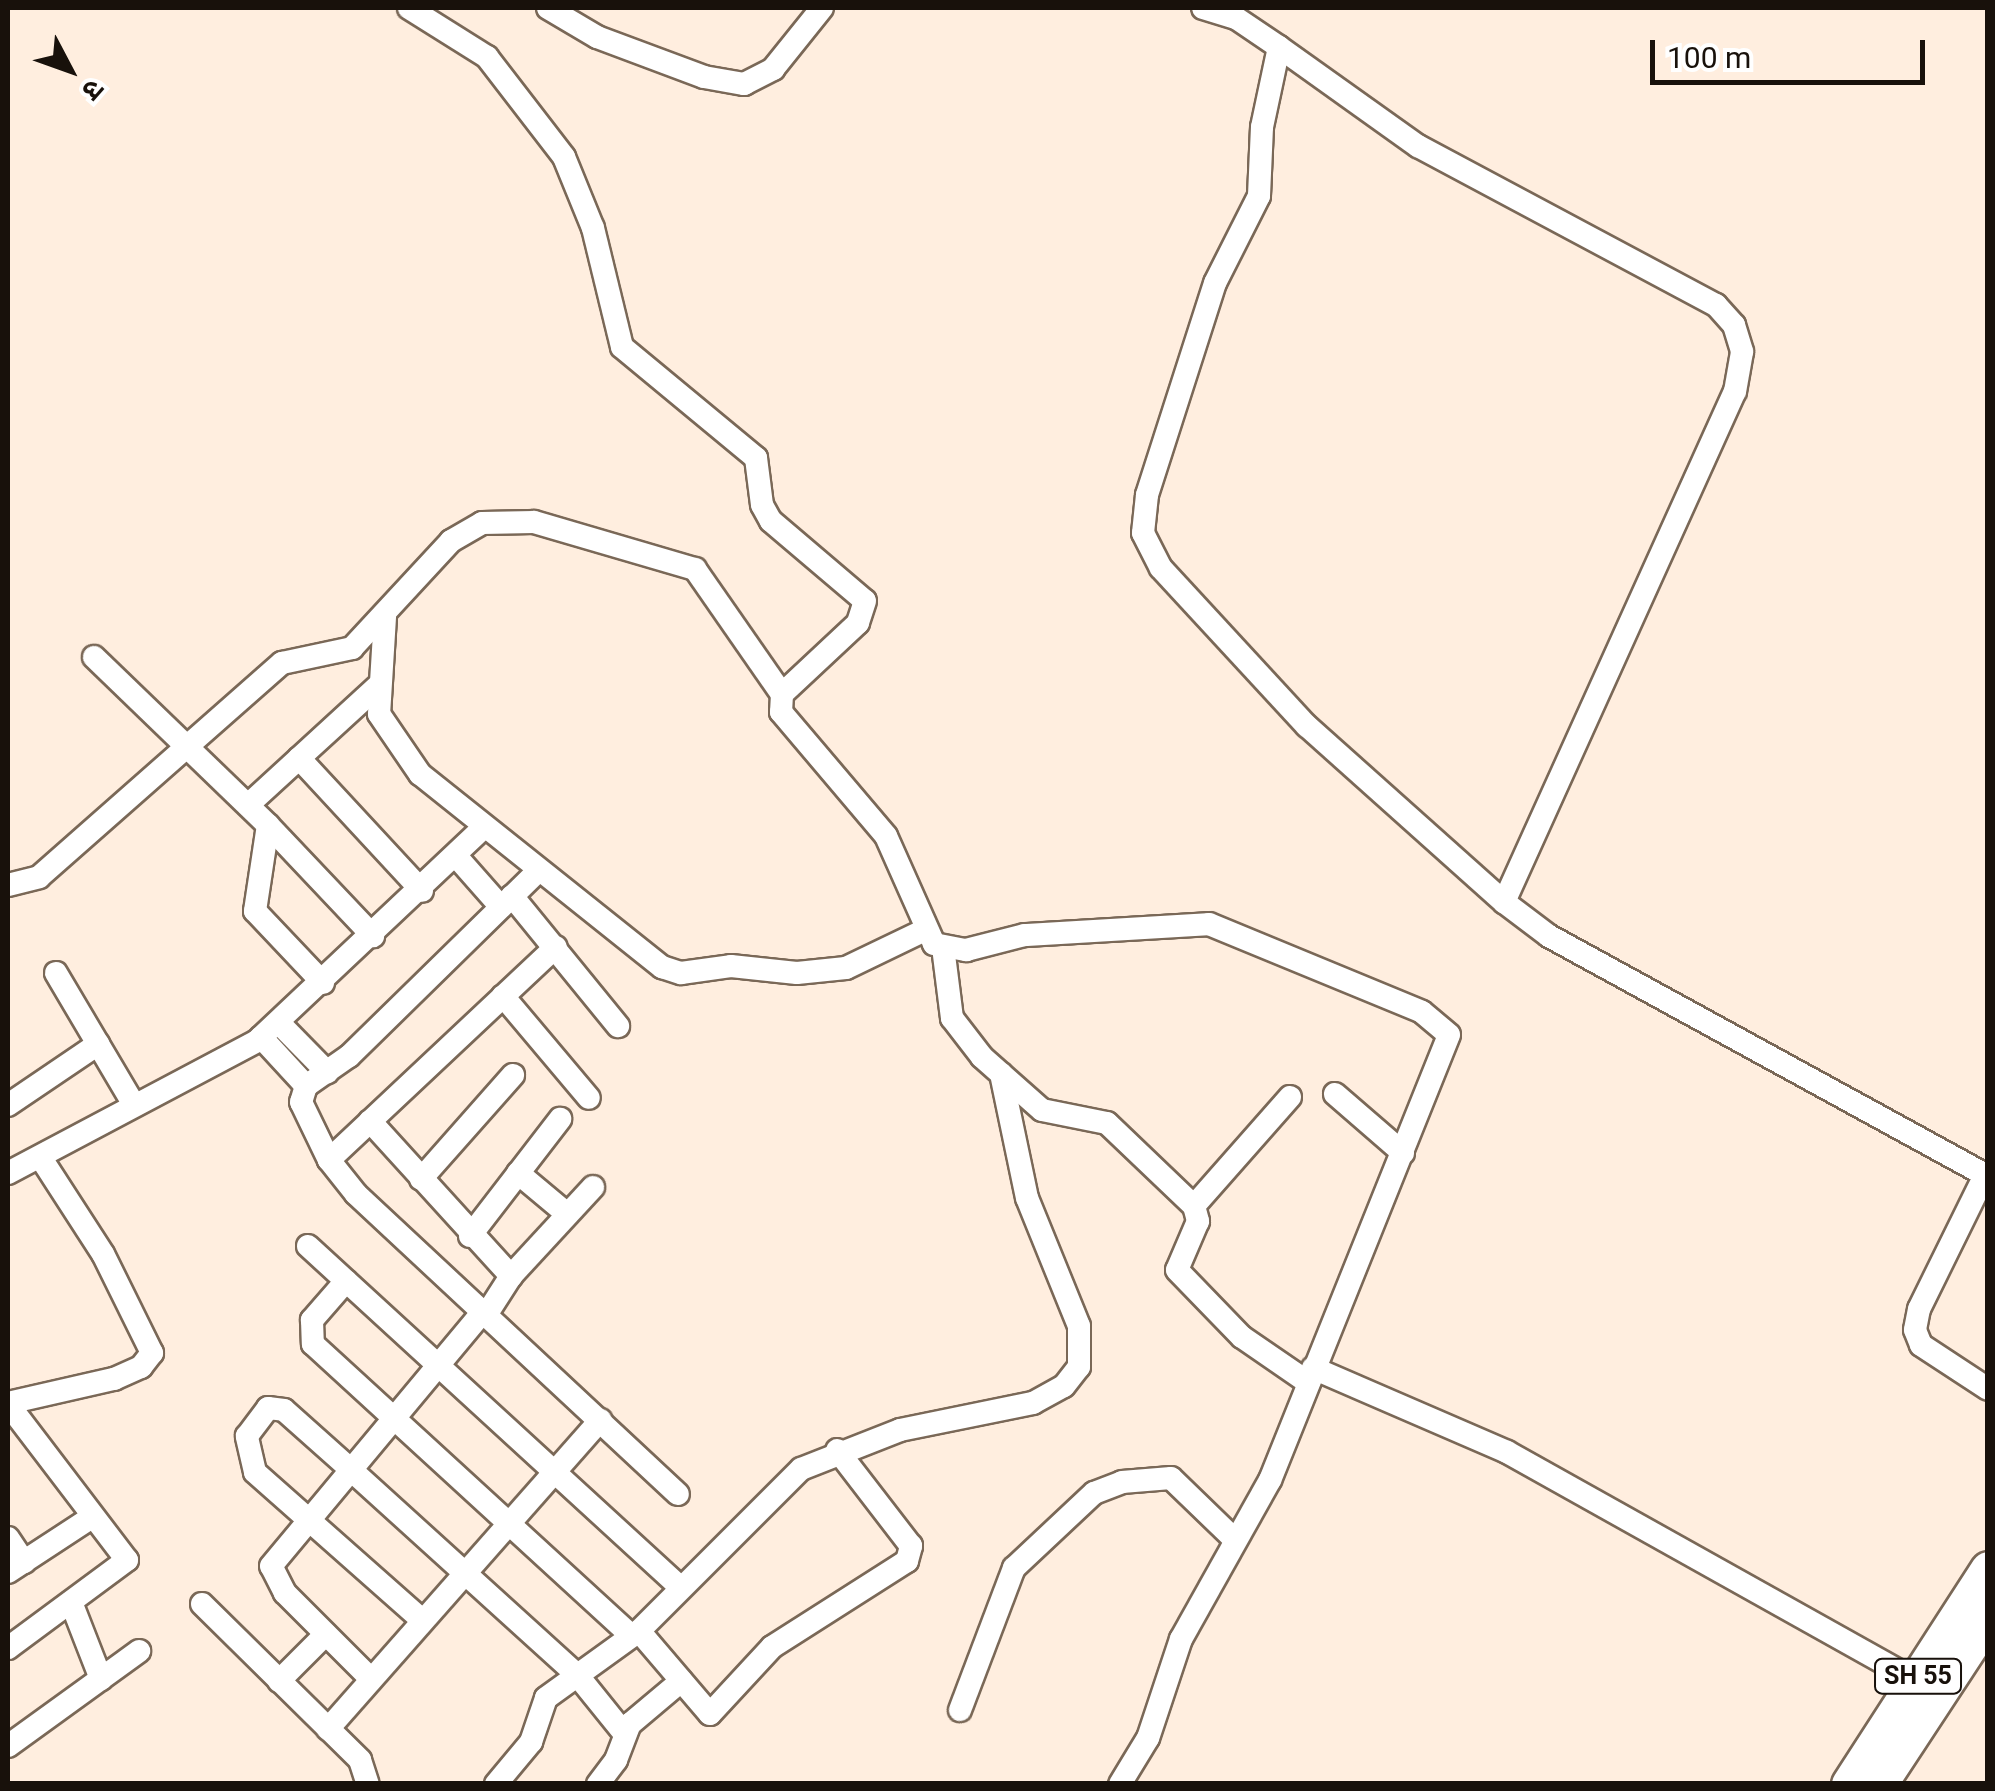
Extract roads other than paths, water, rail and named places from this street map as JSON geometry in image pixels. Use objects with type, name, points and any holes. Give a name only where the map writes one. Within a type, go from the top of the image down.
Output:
[{"type":"main road","name":"SH 55","points":[[1849,1784],[1926,1687],[1988,1569]]},
{"type":"main road","points":[[1879,1784],[1926,1687],[1988,1618]]},
{"type":"street","points":[[409,8],[487,56],[564,157],[593,228],[622,347],[756,458],[762,505],[772,521],[865,601],[858,623],[782,694]]},
{"type":"street","points":[[548,8],[597,37],[732,84],[773,69],[822,8]]},
{"type":"street","points":[[1203,8],[1236,18],[1418,146],[1716,305],[1734,324],[1742,352],[1735,391],[1504,902]]},
{"type":"street","points":[[1279,47],[1262,127],[1258,196],[1215,283],[1147,495],[1144,533],[1161,568],[1307,726],[1504,902],[1549,936],[1986,1174],[1919,1309],[1915,1330],[1921,1345],[1988,1389]]},
{"type":"street","points":[[8,885],[27,886],[39,877],[282,663],[342,653],[385,618],[468,529],[503,520],[534,522],[696,569],[782,694],[786,724],[886,836],[922,931],[943,948],[966,950],[1026,935],[1209,924],[1422,1012],[1449,1035],[1403,1153],[1270,1480],[1232,1538],[1181,1639],[1148,1738],[1120,1784]]},
{"type":"street","points":[[385,618],[378,686],[384,729],[420,774],[482,829],[650,960],[681,973],[731,966],[798,973],[846,968],[922,931]]},
{"type":"street","points":[[94,657],[268,824],[373,936]]},
{"type":"street","points":[[248,805],[378,686]]},
{"type":"street","points":[[299,758],[422,891]]},
{"type":"street","points":[[268,824],[254,912],[323,983]]},
{"type":"street","points":[[8,1173],[266,1034],[422,891],[482,829]]},
{"type":"street","points":[[456,856],[556,946],[618,1026]]},
{"type":"street","points":[[536,873],[327,1072],[306,1086],[301,1102],[329,1160],[356,1194],[678,1494]]},
{"type":"street","points":[[329,1160],[556,946]]},
{"type":"street","points":[[943,948],[958,1031],[1042,1110],[1106,1124],[1194,1206],[1198,1221],[1178,1261],[1180,1277],[1242,1337],[1311,1376],[1507,1452],[1926,1687]]},
{"type":"street","points":[[56,974],[134,1105]]},
{"type":"street","points":[[503,996],[589,1098]]},
{"type":"street","points":[[266,1034],[327,1072]]},
{"type":"street","points":[[266,1034],[306,1086]]},
{"type":"street","points":[[8,1105],[98,1044]]},
{"type":"street","points":[[496,1784],[531,1742],[541,1704],[635,1633],[761,1502],[800,1469],[837,1450],[900,1430],[1033,1403],[1064,1386],[1080,1367],[1084,1347],[1079,1326],[1027,1198],[1001,1074]]},
{"type":"street","points":[[420,1179],[514,1075]]},
{"type":"street","points":[[1335,1094],[1403,1153]]},
{"type":"street","points":[[1194,1206],[1290,1097]]},
{"type":"street","points":[[470,1236],[560,1120]]},
{"type":"street","points":[[370,1122],[470,1236],[511,1276]]},
{"type":"street","points":[[8,1648],[126,1560],[90,1519],[8,1403],[114,1379],[141,1367],[152,1353],[103,1254],[41,1158]]},
{"type":"street","points":[[518,1173],[567,1214]]},
{"type":"street","points":[[371,1679],[272,1573],[274,1558],[484,1314],[511,1276],[592,1188]]},
{"type":"street","points":[[308,1246],[680,1587]]},
{"type":"street","points":[[346,1281],[312,1320],[309,1338],[507,1523],[635,1633],[710,1714],[772,1647],[907,1562],[911,1546],[837,1450]]},
{"type":"street","points":[[422,1620],[264,1484],[248,1457],[247,1436],[262,1412],[278,1406],[350,1468],[578,1676],[624,1733]]},
{"type":"street","points":[[328,1729],[600,1420]]},
{"type":"street","points":[[960,1710],[1014,1568],[1094,1493],[1122,1482],[1172,1478],[1232,1538]]},
{"type":"street","points":[[8,1538],[16,1567],[90,1519]]},
{"type":"street","points":[[72,1602],[101,1679]]},
{"type":"street","points":[[202,1604],[360,1760],[362,1781]]},
{"type":"street","points":[[280,1680],[326,1634]]},
{"type":"street","points":[[8,1746],[139,1651]]},
{"type":"street","points":[[598,1784],[616,1760],[624,1733],[680,1681]]}]
